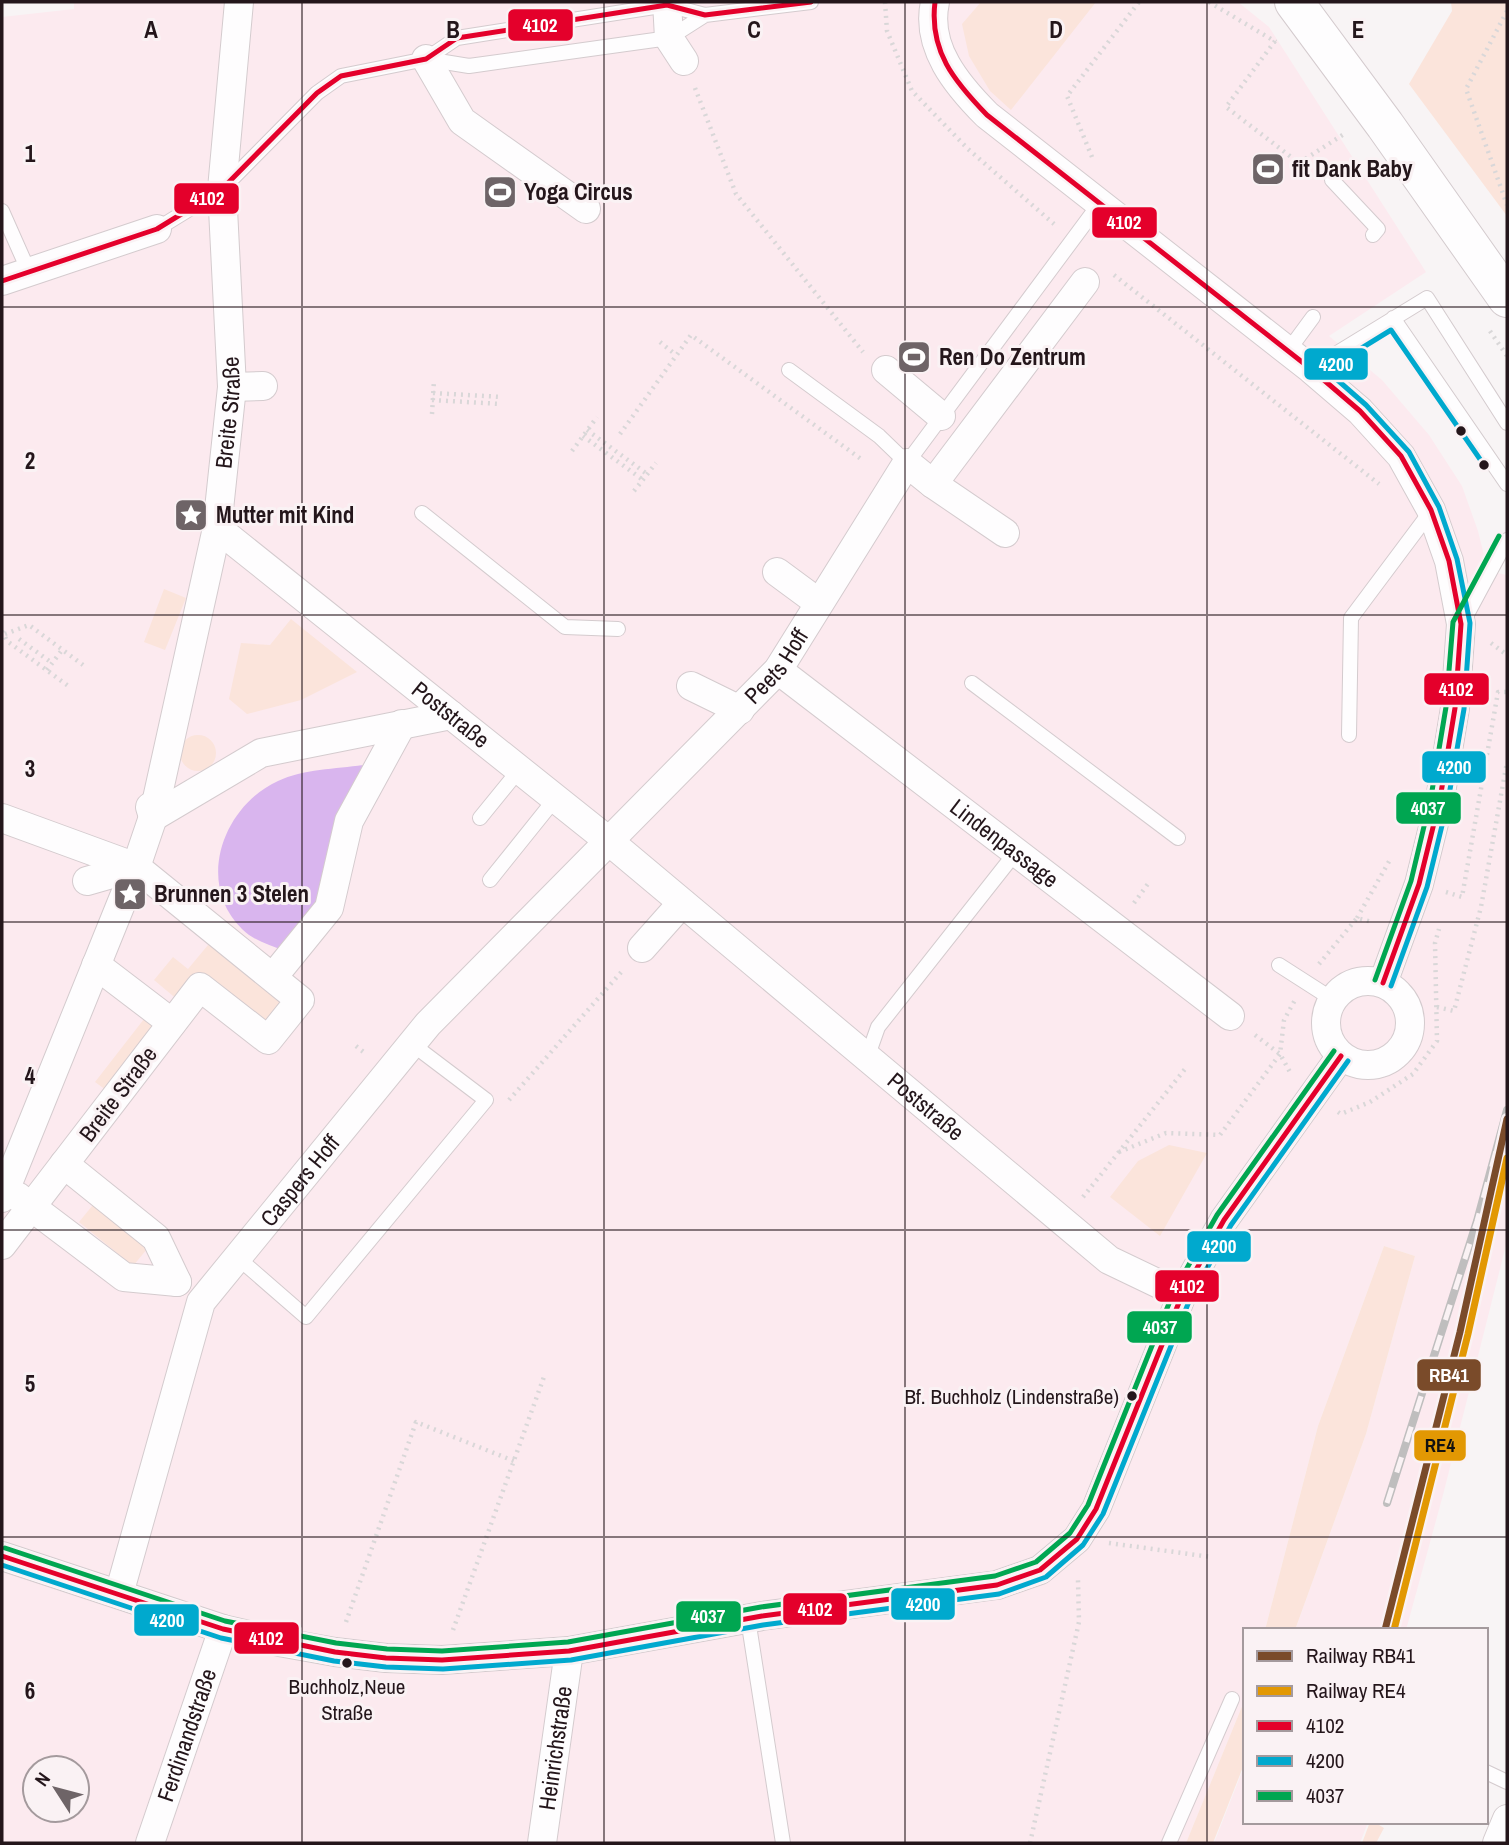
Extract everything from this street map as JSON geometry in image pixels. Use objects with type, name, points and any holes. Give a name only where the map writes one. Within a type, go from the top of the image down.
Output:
[{"type":"main road","points":[[1293,7],[1385,125],[1496,310]]},
{"type":"street","name":"Breite Straße","points":[[64,1164],[156,1238],[177,1282],[124,1277],[32,1207],[4,1193],[136,867],[153,817],[217,528],[232,387],[222,189],[239,2]]},
{"type":"street","points":[[935,2],[933,19],[936,41],[960,88],[987,115],[1311,369],[1360,411],[1401,456],[1431,510],[1450,561],[1461,624],[1455,708],[1440,799],[1419,884],[1383,983]]},
{"type":"street","points":[[667,3],[677,49]]},
{"type":"street","points":[[426,60],[462,121],[586,209]]},
{"type":"street","points":[[2,282],[157,229]]},
{"type":"street","points":[[933,484],[1097,276]]},
{"type":"street","points":[[886,370],[941,416]]},
{"type":"street","points":[[232,387],[262,386]]},
{"type":"street","points":[[907,463],[1005,533]]},
{"type":"street","name":"Peets Hoff","points":[[610,842],[778,670],[907,463]]},
{"type":"street","name":"Poststraße","points":[[217,528],[610,842],[1108,1260],[1182,1295]]},
{"type":"street","points":[[777,572],[819,603]]},
{"type":"street","name":"Lindenpassage","points":[[778,670],[1230,1016]]},
{"type":"street","points":[[691,687],[740,710]]},
{"type":"street","points":[[143,777],[153,817],[261,753],[451,715]]},
{"type":"street","points":[[273,978],[329,908],[349,821],[402,724]]},
{"type":"street","points":[[2,818],[136,867]]},
{"type":"street","name":"Caspers Hoff","points":[[119,1594],[201,1302],[420,1034],[610,842]]},
{"type":"street","name":"Breite Straße","points":[[2,1245],[200,987],[268,1040],[300,1000],[136,867]]},
{"type":"street","points":[[87,881],[136,867]]},
{"type":"street","points":[[642,948],[682,903]]},
{"type":"street","name":"Breite Straße","points":[[96,965],[172,1023]]},
{"type":"street","points":[[1364,980],[1383,983],[1399,993],[1409,1011],[1410,1031],[1402,1049],[1384,1062],[1362,1065],[1341,1056],[1329,1039],[1326,1019],[1332,999],[1346,986],[1364,980]]},
{"type":"street","points":[[2,1556],[223,1629],[335,1653],[442,1660],[569,1651],[748,1619],[997,1584],[1040,1570],[1077,1539],[1096,1509],[1182,1295],[1224,1220],[1341,1056]]},
{"type":"street","name":"Ferdinandstraße","points":[[150,1843],[223,1629]]},
{"type":"street","name":"Heinrichstraße","points":[[542,1843],[569,1651]]},
{"type":"street","points":[[1497,1843],[1507,1819]]},
{"type":"lane","points":[[426,60],[457,38],[667,3],[705,15],[811,2]]},
{"type":"lane","points":[[157,229],[222,189],[317,93],[341,76],[426,60],[470,66],[677,49],[705,15]]},
{"type":"lane","points":[[1332,180],[1378,229],[1374,235]]},
{"type":"lane","name":"Peets Hoff","points":[[907,463],[1100,203]]},
{"type":"lane","points":[[2,211],[29,272]]},
{"type":"lane","points":[[1311,369],[1427,298],[1507,424]]},
{"type":"lane","points":[[1288,351],[1313,317]]},
{"type":"lane","points":[[1393,318],[1507,484]]},
{"type":"lane","points":[[789,370],[879,436],[907,463]]},
{"type":"lane","points":[[1349,735],[1351,618],[1431,510]]},
{"type":"lane","points":[[422,513],[565,627],[618,629]]},
{"type":"lane","points":[[1461,624],[1507,540]]},
{"type":"lane","points":[[972,683],[1178,838]]},
{"type":"lane","points":[[480,818],[519,770]]},
{"type":"lane","points":[[490,880],[555,799]]},
{"type":"lane","points":[[867,1058],[878,1027],[1016,852]]},
{"type":"lane","points":[[1279,965],[1332,999]]},
{"type":"lane","points":[[237,1257],[306,1317],[485,1100],[420,1034]]},
{"type":"lane","points":[[748,1619],[783,1843]]},
{"type":"lane","points":[[1169,1843],[1232,1699]]},
{"type":"lane","points":[[1488,1773],[1507,1782]]},
{"type":"path","points":[[1093,160],[1067,96],[1139,2]]},
{"type":"path","points":[[1209,2],[1275,41],[1283,51]]},
{"type":"path","points":[[1507,11],[1466,89],[1507,205]]},
{"type":"path","points":[[1275,41],[1226,107],[1299,163],[1344,134]]},
{"type":"path","points":[[677,49],[736,194],[861,349],[886,370]]},
{"type":"path","points":[[1336,124],[1352,145]]},
{"type":"path","points":[[1097,276],[1387,490],[1411,537]]},
{"type":"path","points":[[1496,310],[1507,356]]},
{"type":"path","points":[[620,433],[691,335],[861,459]]},
{"type":"path","points":[[660,342],[676,355]]},
{"type":"path","points":[[432,414],[435,393],[433,380]]},
{"type":"path","points":[[435,393],[502,397]]},
{"type":"path","points":[[434,400],[501,404]]},
{"type":"path","points":[[572,451],[585,437],[597,417]]},
{"type":"path","points":[[589,431],[645,473]]},
{"type":"path","points":[[585,437],[641,478]]},
{"type":"path","points":[[634,491],[641,478],[656,463]]},
{"type":"path","points":[[71,688],[7,641],[3,632],[29,625],[83,665]]},
{"type":"path","points":[[19,639],[52,663]]},
{"type":"path","points":[[47,670],[62,650]]},
{"type":"path","points":[[1419,884],[1462,897],[1498,692],[1507,692]]},
{"type":"path","points":[[1437,1007],[1454,1011],[1480,907],[1507,762]]},
{"type":"path","points":[[1119,1152],[1166,1133],[1220,1135],[1280,1054],[1284,1020],[1304,982],[1357,918],[1396,850]]},
{"type":"path","points":[[1127,911],[1150,881]]},
{"type":"path","points":[[1313,1094],[1341,1114],[1370,1102],[1413,1074],[1437,1041],[1435,943],[1357,918]]},
{"type":"path","points":[[485,1100],[500,1111],[642,948]]},
{"type":"path","points":[[1062,1222],[1185,1069]]},
{"type":"path","points":[[442,1660],[545,1374]]},
{"type":"path","points":[[335,1653],[416,1422],[514,1461]]},
{"type":"path","points":[[1077,1539],[1211,1557]]},
{"type":"path","points":[[1030,1843],[1079,1622]]},
{"type":"shaded area","points":[[74,2],[1238,2],[1269,27],[1426,272],[1329,336],[1382,380],[1429,435],[1462,486],[1478,531],[1488,571],[1507,575],[1507,1241],[1407,1628],[1296,1628],[1366,1434],[1415,1256],[1384,1246],[1318,1426],[1266,1628],[1243,1628],[1243,1704],[1186,1843],[2,1843],[2,17],[74,9]]},
{"type":"shaded area","points":[[981,2],[1096,2],[1011,110],[990,91],[969,56],[962,24]]},
{"type":"shaded area","points":[[1451,2],[1507,2],[1507,216],[1409,84],[1452,11]]},
{"type":"shaded area","points":[[164,589],[186,598],[165,650],[144,642]]},
{"type":"shaded area","points":[[291,619],[357,672],[301,700],[247,714],[229,699],[241,643],[270,645]]},
{"type":"shaded area","points":[[198,735],[211,740],[216,753],[211,766],[198,771],[185,766],[180,753],[185,740]]},
{"type":"shaded area","points":[[363,765],[334,830],[315,912],[285,951],[252,937],[242,929],[228,910],[220,890],[218,869],[222,847],[230,827],[243,808],[259,793],[278,781],[309,772]]},
{"type":"shaded area","points":[[213,939],[289,1000],[267,1028],[200,974],[179,1001],[154,980],[173,957],[188,969]]},
{"type":"shaded area","points":[[144,1019],[155,1027],[106,1090],[95,1082]]},
{"type":"shaded area","points":[[1169,1145],[1207,1153],[1160,1236],[1110,1197],[1138,1161]]},
{"type":"shaded area","points":[[97,1200],[152,1243],[133,1266],[79,1222]]},
{"type":"shaded area","points":[[1384,1246],[1415,1256],[1366,1434],[1296,1628],[1266,1628],[1318,1426]]},
{"type":"shaded area","points":[[1243,1704],[1243,1767],[1213,1843],[1186,1843]]},
{"type":"shaded area","points":[[1243,1769],[1243,1824],[1367,1824],[1360,1843],[1214,1843]]},
{"type":"shaded area","points":[[1369,1824],[1379,1824],[1384,1828],[1376,1843],[1362,1843]]},
{"type":"railway","points":[[1387,1503],[1477,1221],[1507,1110]]},
{"type":"rail line","name":"RB41","points":[[1386,1628],[1460,1332],[1507,1119]]},
{"type":"rail line","name":"RE4","points":[[1394,1628],[1468,1334],[1507,1158]]},
{"type":"transit line","name":"4102","points":[[2,281],[157,229],[222,189],[317,93],[341,76],[426,59],[457,38],[667,5],[705,15],[811,2]]},
{"type":"transit line","name":"4102","points":[[935,2],[936,36],[946,64],[964,90],[987,115],[1311,369],[1360,411],[1401,456],[1431,510],[1449,561],[1461,624],[1455,708],[1440,799],[1419,884],[1383,983]]},
{"type":"transit line","name":"4200","points":[[1391,986],[1427,887],[1448,801],[1464,709],[1470,623],[1457,559],[1439,507],[1409,452],[1366,405],[1326,370],[1391,330],[1484,465]]},
{"type":"transit line","name":"4037","points":[[1375,980],[1411,881],[1431,797],[1446,707],[1453,622],[1499,536]]},
{"type":"transit line","name":"4037","points":[[5,1548],[225,1621],[336,1643],[387,1649],[442,1651],[568,1642],[761,1607],[995,1576],[1036,1562],[1070,1533],[1088,1505],[1174,1291],[1217,1215],[1334,1051]]},
{"type":"transit line","name":"4102","points":[[2,1556],[223,1629],[335,1652],[386,1658],[442,1660],[569,1651],[762,1616],[997,1585],[1040,1570],[1077,1539],[1096,1509],[1182,1295],[1224,1220],[1341,1056]]},
{"type":"transit line","name":"4200","points":[[2,1565],[221,1638],[334,1661],[386,1667],[443,1669],[571,1660],[763,1625],[999,1594],[1046,1577],[1083,1545],[1103,1514],[1190,1299],[1231,1225],[1348,1061]]},
{"type":"place","name":"fit Dank Baby","points":[[1268,169]]},
{"type":"place","name":"Yoga Circus","points":[[500,192]]},
{"type":"place","name":"Ren Do Zentrum","points":[[914,357]]},
{"type":"place","name":"Mutter mit Kind","points":[[191,515]]},
{"type":"place","name":"Brunnen 3 Stelen","points":[[130,894]]},
{"type":"place","name":"Bf. Buchholz (Lindenstraße)","points":[[1132,1396]]},
{"type":"place","name":"Buchholz,Neue Straße","points":[[347,1663]]}]
